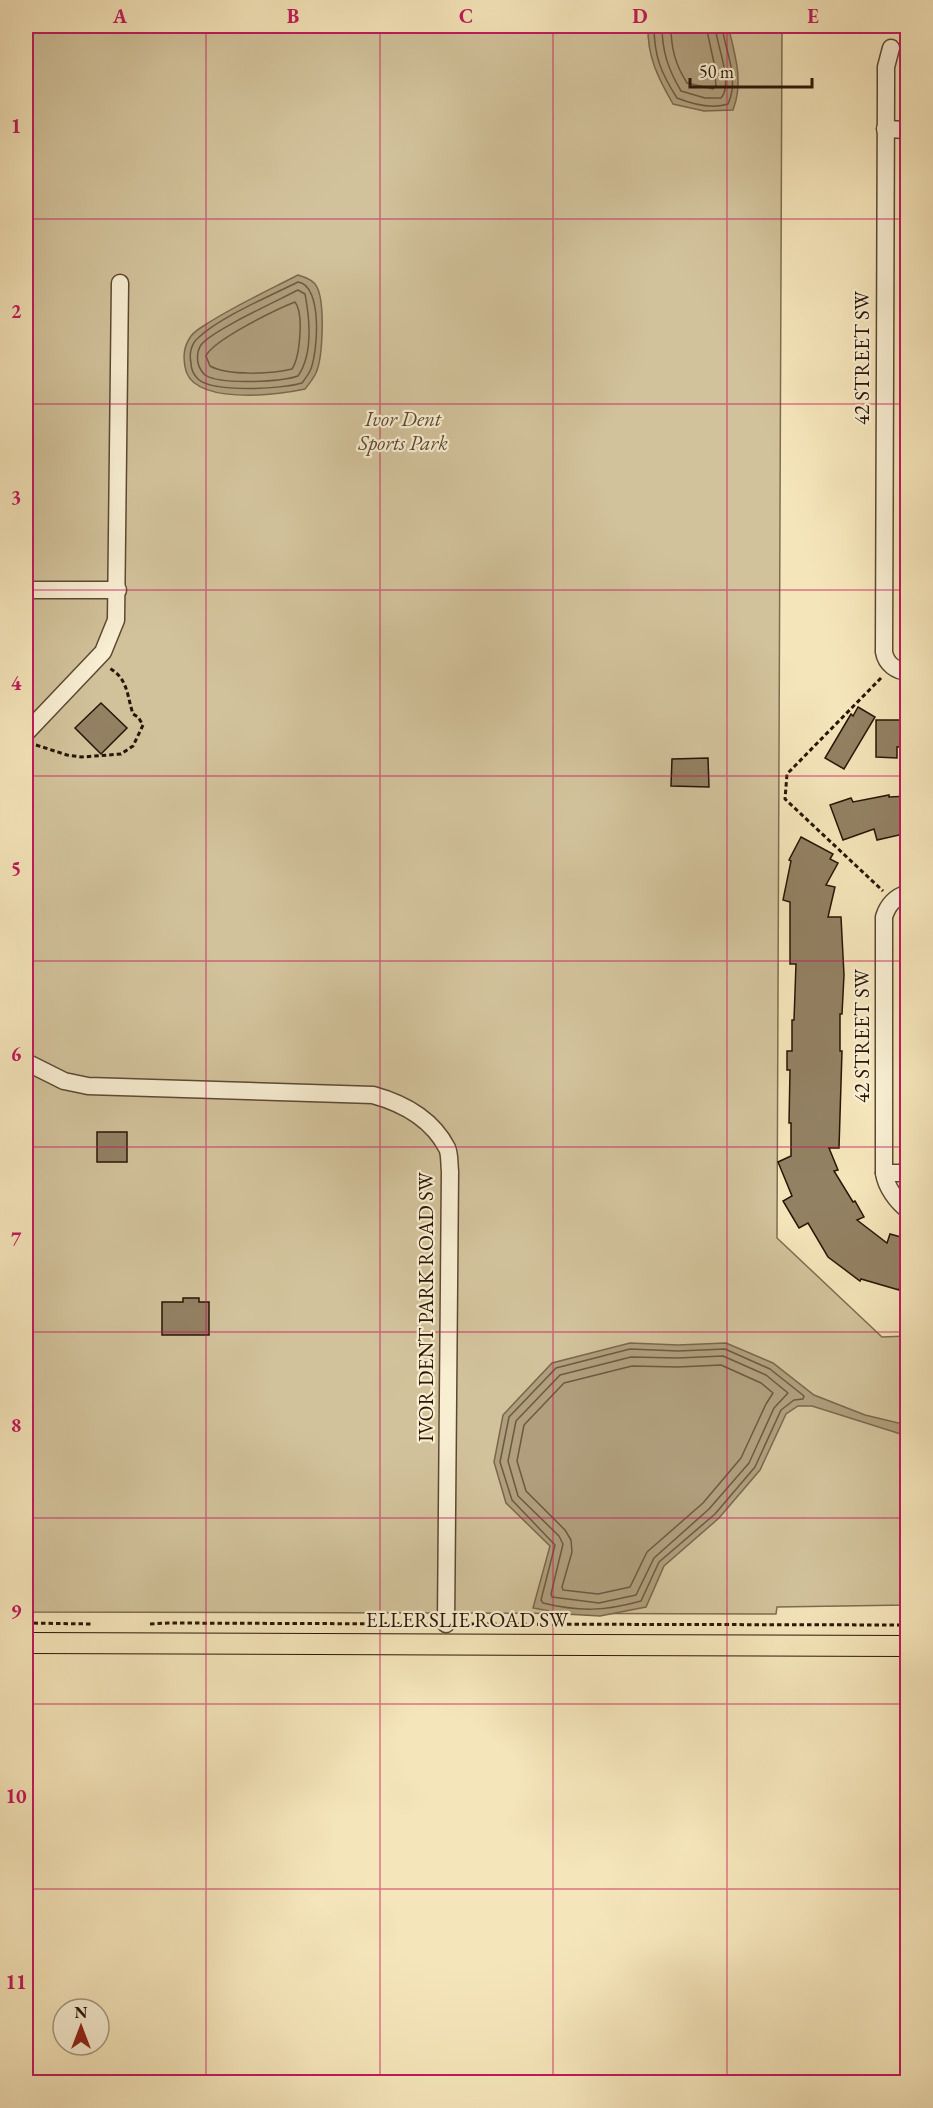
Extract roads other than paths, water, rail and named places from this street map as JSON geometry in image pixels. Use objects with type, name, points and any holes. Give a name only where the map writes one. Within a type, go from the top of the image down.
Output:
[{"type":"main road","name":"ELLERSLIE ROAD SW","points":[[26,1643],[908,1646]]},
{"type":"street","name":"42 STREET SW","points":[[891,48],[886,67],[885,129],[884,652],[885,658],[900,669]]},
{"type":"street","points":[[885,129],[908,130]]},
{"type":"street","points":[[30,739],[103,652],[116,620],[120,283]]},
{"type":"street","points":[[26,590],[118,590]]},
{"type":"street","name":"42 STREET SW","points":[[884,1173],[884,917],[892,901],[908,892]]},
{"type":"street","name":"IVOR DENT PARK ROAD SW","points":[[26,1062],[64,1081],[88,1086],[373,1095],[393,1100],[409,1109],[438,1135],[448,1150],[450,1171],[446,1624]]},
{"type":"street","points":[[908,1173],[884,1173],[887,1184],[898,1202],[908,1210]]},
{"type":"water","points":[[648,26],[728,26],[736,57],[738,78],[733,110],[704,111],[673,104],[654,66],[649,47]]},
{"type":"water","points":[[298,275],[309,279],[316,285],[320,295],[322,317],[322,343],[318,365],[315,375],[305,389],[275,394],[237,395],[202,388],[191,379],[185,367],[184,355],[187,343],[194,333],[227,311]]},
{"type":"water","points":[[630,1343],[678,1345],[726,1343],[773,1363],[814,1395],[865,1415],[907,1425],[907,1436],[812,1406],[798,1406],[786,1414],[760,1470],[719,1518],[664,1566],[646,1607],[600,1616],[565,1614],[533,1608],[550,1546],[506,1503],[494,1462],[503,1415],[552,1363]]},
{"type":"park label","name":"Ivor Dent Sports Park","points":[[403,431]]}]
